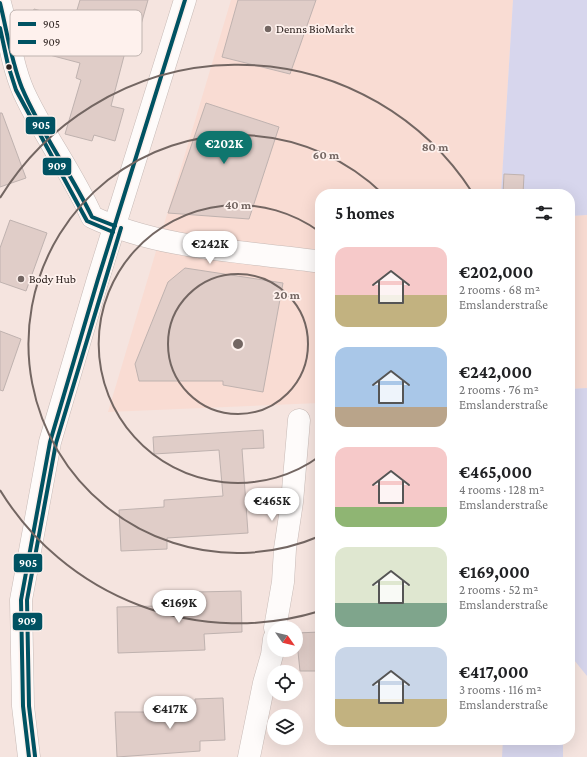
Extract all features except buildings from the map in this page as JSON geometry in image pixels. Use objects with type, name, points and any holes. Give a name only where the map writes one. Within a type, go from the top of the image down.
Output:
[{"type":"street","points":[[29,757],[23,706],[21,600],[50,442],[185,0]]},
{"type":"street","points":[[0,3],[10,42]]},
{"type":"street","points":[[13,56],[27,99],[79,187],[92,217],[138,234],[194,245],[315,261]]},
{"type":"street","points":[[276,621],[283,582],[285,549],[292,502],[299,420]]},
{"type":"street","points":[[249,757],[264,683],[271,657]]},
{"type":"shaded area","points":[[231,0],[513,0],[501,189],[315,189],[315,403],[108,412]]},
{"type":"shaded area","points":[[513,0],[587,0],[587,215],[575,216],[575,189],[501,189]]},
{"type":"shaded area","points":[[587,215],[587,388],[575,389],[575,216]]},
{"type":"shaded area","points":[[587,388],[587,676],[575,661],[575,389]]},
{"type":"shaded area","points":[[503,745],[563,745],[563,757],[502,757]]},
{"type":"transit line","name":"905","points":[[29,757],[23,706],[21,600],[50,442],[98,279],[185,0]]},
{"type":"transit line","name":"905","points":[[0,3],[10,48]]},
{"type":"transit line","name":"909","points":[[0,28],[8,65],[16,90],[87,221],[113,232]]},
{"type":"transit line","name":"905","points":[[12,56],[18,78],[30,105],[92,217],[115,226]]},
{"type":"transit line","name":"909","points":[[35,756],[29,706],[27,600],[56,443],[121,228]]},
{"type":"place","name":"Denns BioMarkt","points":[[268,29]]},
{"type":"place","name":"Body Hub","points":[[21,279]]}]
